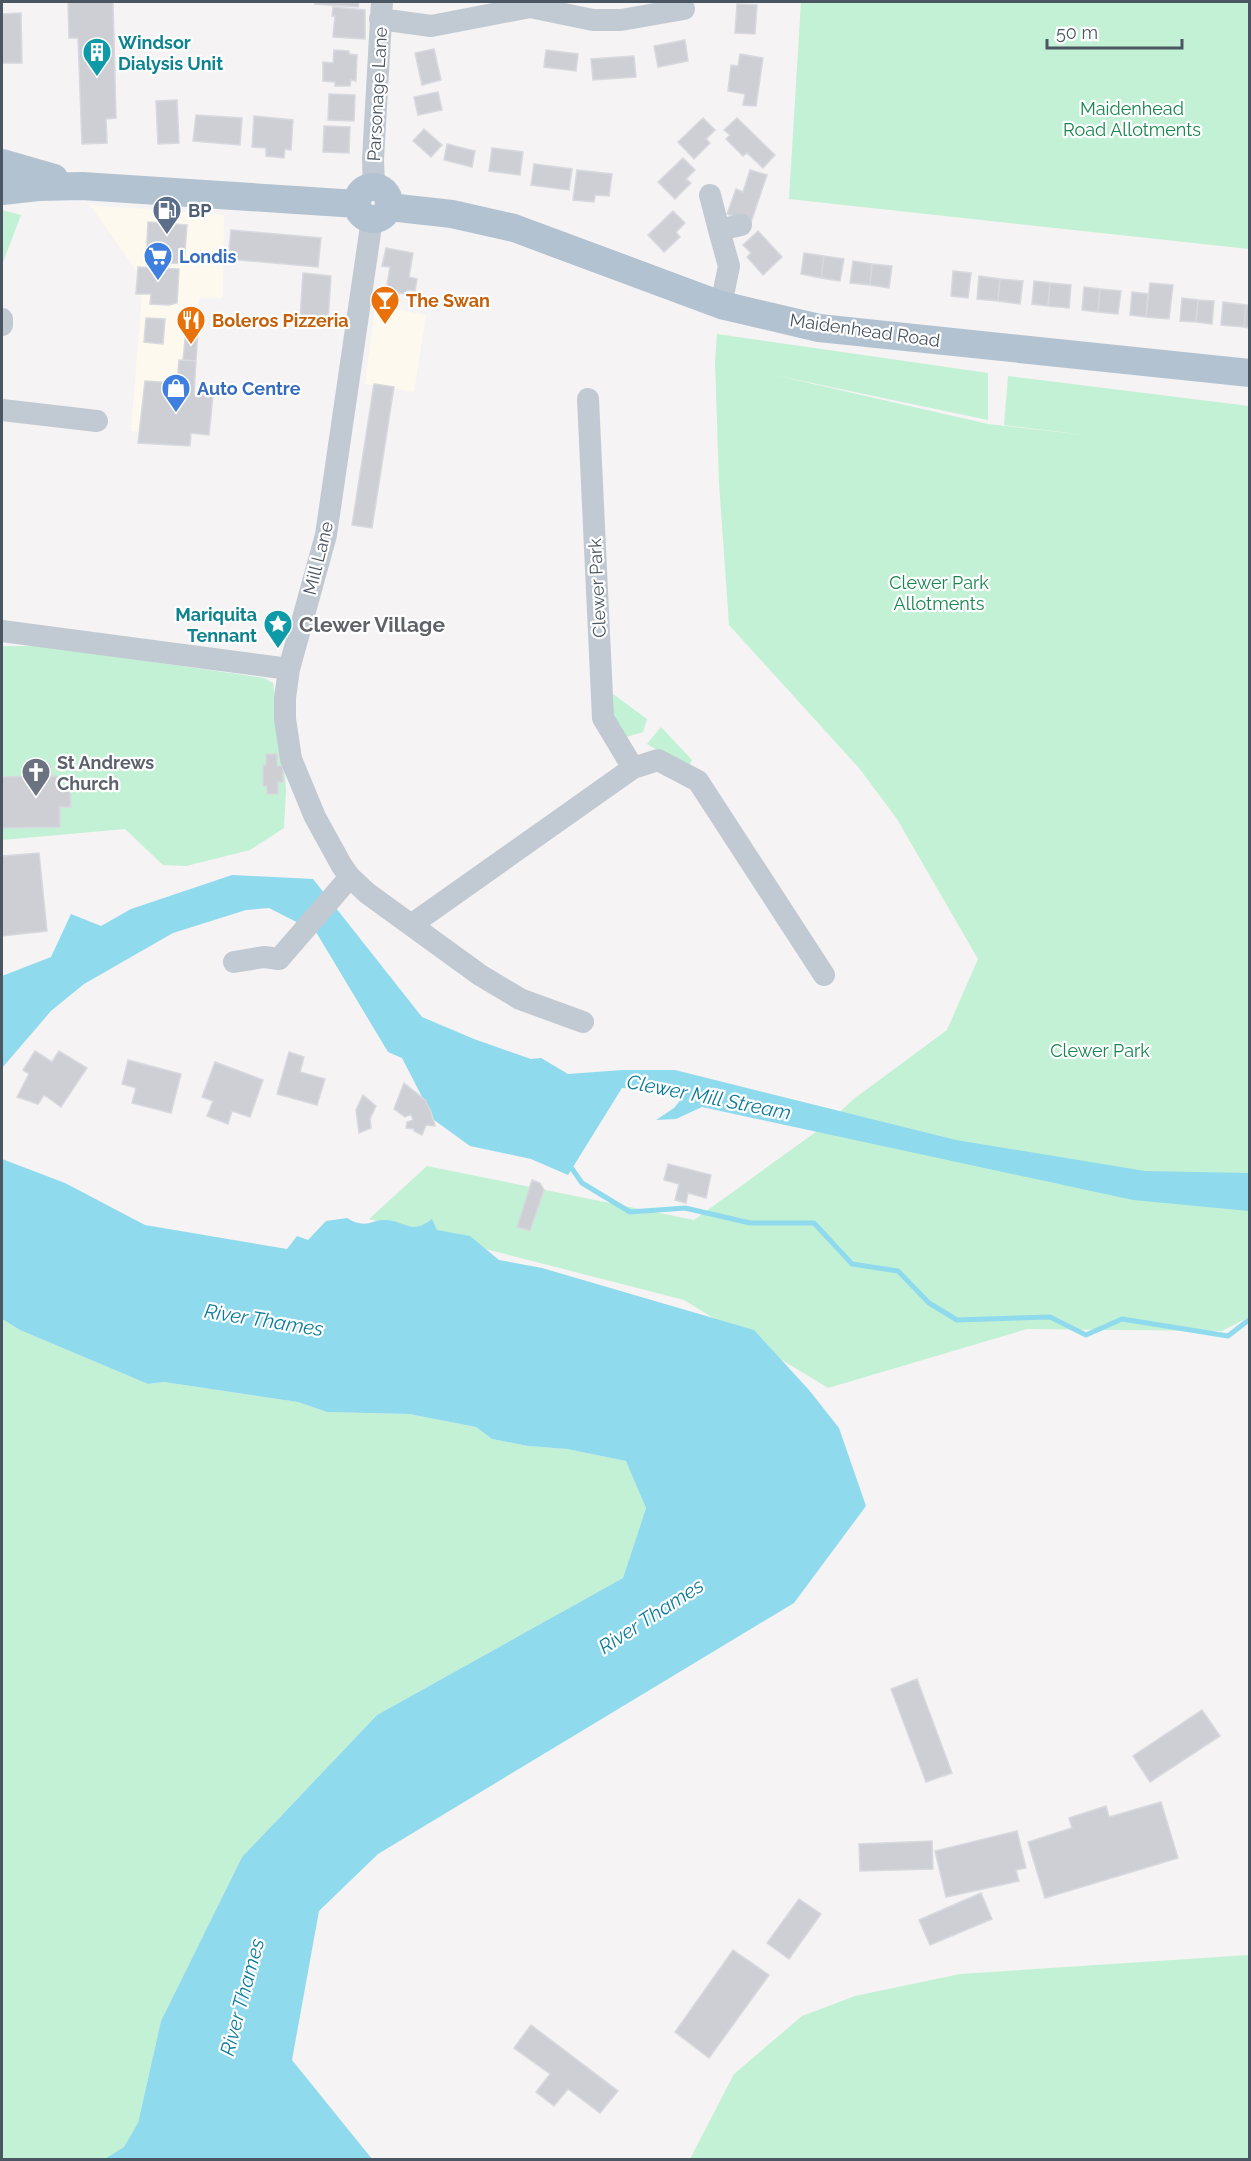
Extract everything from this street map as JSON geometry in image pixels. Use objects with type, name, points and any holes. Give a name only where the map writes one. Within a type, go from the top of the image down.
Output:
[{"type":"main road","name":"Maidenhead Road","points":[[2,163],[82,186]]},
{"type":"main road","name":"Maidenhead Road","points":[[2,191],[30,187],[82,186],[373,204],[452,214],[514,228],[721,304],[819,328],[1250,373]]},
{"type":"street","points":[[381,10],[431,26],[530,7],[593,20],[619,11],[689,10]]},
{"type":"street","name":"Parsonage Lane","points":[[373,204],[373,159],[381,10]]},
{"type":"street","points":[[710,195],[729,266],[721,304]]},
{"type":"street","name":"Mill Lane","points":[[373,204],[326,535],[289,669],[285,719],[291,759],[343,884],[367,893],[480,975],[520,999],[584,1022]]},
{"type":"street","points":[[719,230],[741,225]]},
{"type":"street","points":[[2,319],[2,325]]},
{"type":"street","name":"Clewer Park","points":[[588,399],[603,718],[633,768]]},
{"type":"street","points":[[2,410],[97,420]]},
{"type":"street","points":[[2,632],[289,669]]},
{"type":"street","points":[[411,926],[633,768],[658,760],[698,781],[824,975]]},
{"type":"street","points":[[234,962],[264,957],[286,966],[303,931],[343,884]]},
{"type":"shaded area","points":[[90,205],[224,215],[223,298],[199,298],[194,394],[213,395],[210,435],[192,433],[190,447],[139,443],[139,432],[131,431],[143,280]]},
{"type":"shaded area","points":[[375,305],[426,315],[414,392],[365,384]]},
{"type":"green space","name":"Maidenhead Road Allotments","points":[[801,2],[1249,2],[1249,249],[789,199]]},
{"type":"green space","points":[[2,210],[21,215],[2,265]]},
{"type":"green space","name":"Clewer Park Allotments","points":[[717,334],[988,373],[988,420],[774,375],[988,424],[1095,436],[1004,425],[1008,376],[1249,406],[1249,1317],[1222,1331],[1027,1329],[828,1388],[684,1300],[369,1219],[427,1166],[694,1220],[824,1126],[855,1098],[947,1030],[978,959],[897,819],[859,768],[729,625],[719,483],[715,362]]},
{"type":"green space","points":[[2,646],[42,646],[264,678],[273,683],[284,760],[286,791],[284,828],[250,850],[186,866],[163,865],[125,829],[2,840]]},
{"type":"green space","points":[[609,691],[647,719],[643,732],[623,738],[611,719]]},
{"type":"green space","points":[[661,727],[692,760],[688,768],[647,744]]},
{"type":"green space","points":[[2,1319],[20,1330],[148,1384],[164,1382],[298,1402],[327,1412],[409,1414],[476,1427],[492,1439],[528,1446],[567,1449],[627,1461],[646,1508],[623,1578],[377,1715],[242,1857],[161,2021],[138,2123],[164,2159],[2,2159]]},
{"type":"green space","points":[[1249,1955],[1249,2159],[690,2159],[734,2074],[802,2016],[855,1996],[960,1974]]},
{"type":"water","name":"Clewer Mill Stream","points":[[232,875],[313,879],[422,1017],[474,1039],[531,1059],[541,1058],[568,1074],[622,1070],[675,1070],[956,1140],[1145,1171],[1249,1173],[1249,1211],[1133,1200],[702,1107],[676,1119],[656,1120],[674,1108],[683,1097],[650,1089],[622,1088],[568,1175],[531,1159],[470,1146],[434,1120],[402,1058],[388,1052],[316,932],[269,908],[246,910],[173,933],[84,984],[51,1011],[2,1068],[2,976],[51,957],[71,914],[101,926],[131,909]]},
{"type":"water","name":"River Thames","points":[[2,1159],[65,1183],[145,1225],[287,1249],[297,1236],[308,1240],[326,1221],[347,1218],[364,1224],[387,1220],[414,1227],[432,1219],[437,1230],[470,1236],[499,1260],[542,1268],[754,1330],[809,1390],[839,1428],[866,1506],[794,1603],[378,1854],[319,1911],[292,2060],[372,2159],[105,2159],[124,2147],[138,2123],[161,2021],[242,1857],[377,1715],[623,1578],[646,1508],[626,1461],[567,1449],[528,1446],[492,1439],[476,1427],[409,1414],[327,1412],[298,1402],[164,1382],[148,1384],[20,1330],[2,1319]]},
{"type":"building","name":"Windsor Dialysis Unit","points":[[68,2],[113,2],[116,118],[106,119],[107,143],[82,144],[78,38],[69,38]]},
{"type":"building","points":[[315,2],[359,2],[358,7],[315,4]]},
{"type":"building","points":[[737,4],[757,5],[755,34],[735,33]]},
{"type":"building","points":[[333,7],[365,10],[365,39],[333,37],[335,16],[332,16]]},
{"type":"building","points":[[21,13],[22,63],[2,63],[2,14]]},
{"type":"building","points":[[685,40],[688,61],[658,67],[654,46]]},
{"type":"building","points":[[434,49],[441,80],[422,85],[415,53]]},
{"type":"building","points":[[334,50],[349,51],[349,54],[357,55],[356,81],[351,80],[350,86],[335,86],[335,82],[323,81],[323,62],[333,63]]},
{"type":"building","points":[[546,50],[578,54],[576,71],[544,67]]},
{"type":"building","points":[[740,54],[763,58],[756,106],[743,105],[745,94],[728,91],[731,65],[738,66]]},
{"type":"building","points":[[634,56],[636,77],[593,80],[591,59]]},
{"type":"building","points":[[438,92],[442,110],[418,115],[414,97]]},
{"type":"building","points":[[329,94],[355,95],[354,121],[328,120]]},
{"type":"building","points":[[177,100],[179,143],[158,144],[156,101]]},
{"type":"building","points":[[196,115],[242,118],[240,145],[193,141]]},
{"type":"building","points":[[254,116],[293,120],[291,150],[285,149],[284,158],[266,156],[266,148],[252,147]]},
{"type":"building","points":[[703,118],[715,130],[706,139],[710,143],[694,159],[678,142]]},
{"type":"building","points":[[737,118],[775,155],[763,168],[747,153],[743,156],[726,139],[730,135],[724,130]]},
{"type":"building","points":[[324,126],[350,127],[349,153],[323,152]]},
{"type":"building","points":[[424,129],[442,145],[431,157],[413,141]]},
{"type":"building","points":[[447,144],[475,151],[472,167],[444,160]]},
{"type":"building","points":[[492,148],[523,152],[520,175],[489,171]]},
{"type":"building","points":[[683,158],[695,170],[686,179],[691,183],[675,199],[658,182]]},
{"type":"building","points":[[534,164],[572,169],[569,190],[531,185]]},
{"type":"building","points":[[577,170],[612,174],[609,196],[595,195],[594,202],[573,200]]},
{"type":"building","points":[[750,170],[767,175],[751,222],[727,214],[736,189],[743,192]]},
{"type":"building","points":[[673,211],[685,223],[676,232],[680,237],[664,252],[648,235]]},
{"type":"building","name":"BP","points":[[148,222],[187,225],[184,264],[146,261]]},
{"type":"building","points":[[231,230],[321,238],[318,267],[228,259]]},
{"type":"building","points":[[758,231],[782,257],[763,275],[747,257],[751,253],[743,245]]},
{"type":"building","points":[[386,248],[413,253],[409,277],[417,279],[415,291],[407,290],[406,294],[399,293],[397,307],[377,304],[380,290],[386,291],[390,267],[382,266]]},
{"type":"building","points":[[804,253],[824,256],[821,278],[801,274]]},
{"type":"building","points":[[824,256],[844,259],[840,281],[821,278]]},
{"type":"building","points":[[853,261],[872,264],[870,285],[850,283]]},
{"type":"building","points":[[872,264],[892,266],[889,288],[870,285]]},
{"type":"building","name":"Londis","points":[[138,267],[179,269],[177,303],[150,304],[151,294],[136,294]]},
{"type":"building","points":[[953,271],[971,273],[968,298],[951,296]]},
{"type":"building","points":[[303,273],[331,276],[328,321],[300,319]]},
{"type":"building","points":[[979,276],[1000,279],[998,301],[977,299]]},
{"type":"building","points":[[1000,279],[1023,281],[1020,304],[998,301]]},
{"type":"building","points":[[1034,281],[1050,283],[1048,306],[1032,304]]},
{"type":"building","points":[[1050,283],[1071,285],[1069,308],[1048,306]]},
{"type":"building","points":[[1150,283],[1173,285],[1169,319],[1146,317]]},
{"type":"building","points":[[1084,287],[1100,289],[1098,312],[1082,310]]},
{"type":"building","points":[[1100,289],[1121,291],[1118,314],[1098,312]]},
{"type":"building","points":[[1132,292],[1148,294],[1146,317],[1130,315]]},
{"type":"building","points":[[1182,298],[1198,300],[1196,322],[1180,321]]},
{"type":"building","points":[[1198,300],[1214,301],[1212,324],[1196,322]]},
{"type":"building","points":[[1223,302],[1246,305],[1244,327],[1221,325]]},
{"type":"building","points":[[1246,305],[1250,305],[1250,328],[1244,327]]},
{"type":"building","points":[[146,318],[165,319],[163,344],[144,342]]},
{"type":"building","name":"Boleros Pizzeria","points":[[186,329],[198,330],[196,361],[183,360]]},
{"type":"building","name":"Auto Centre","points":[[179,360],[196,361],[194,394],[213,395],[209,435],[191,433],[190,446],[138,443],[145,381],[177,383]]},
{"type":"building","points":[[374,384],[394,387],[372,528],[352,525]]},
{"type":"building","points":[[266,754],[277,754],[277,766],[283,766],[283,782],[278,782],[278,794],[267,794],[267,786],[263,786],[263,765],[266,765]]},
{"type":"building","name":"St Andrews Church","points":[[39,764],[50,764],[51,776],[57,776],[57,789],[70,789],[71,807],[60,807],[60,827],[2,828],[2,777],[40,776]]},
{"type":"building","points":[[39,853],[47,931],[2,936],[2,856]]},
{"type":"building","points":[[35,1051],[52,1062],[59,1051],[87,1068],[61,1107],[44,1095],[38,1104],[17,1097],[29,1074],[23,1070]]},
{"type":"building","points":[[289,1052],[304,1057],[300,1072],[325,1079],[317,1105],[277,1094]]},
{"type":"building","points":[[128,1060],[181,1074],[171,1113],[132,1103],[136,1088],[122,1084]]},
{"type":"building","points":[[215,1062],[263,1080],[250,1117],[232,1111],[228,1124],[207,1116],[213,1101],[202,1097]]},
{"type":"building","points":[[404,1083],[425,1100],[431,1112],[435,1126],[426,1125],[422,1135],[414,1129],[406,1128],[407,1122],[413,1120],[411,1114],[405,1117],[394,1109]]},
{"type":"building","points":[[363,1095],[376,1106],[370,1119],[371,1128],[359,1133],[356,1110]]},
{"type":"building","points":[[668,1164],[711,1175],[706,1198],[688,1193],[686,1203],[675,1200],[679,1184],[664,1180]]},
{"type":"building","points":[[532,1180],[540,1183],[544,1190],[530,1231],[517,1227]]},
{"type":"building","points":[[917,1679],[952,1773],[926,1782],[891,1689]]},
{"type":"building","points":[[1202,1710],[1220,1736],[1150,1782],[1133,1756]]},
{"type":"building","points":[[1161,1802],[1178,1858],[1045,1898],[1028,1842],[1072,1828],[1069,1818],[1106,1806],[1109,1817]]},
{"type":"building","points":[[1017,1831],[1026,1868],[1016,1870],[1019,1881],[946,1897],[935,1851]]},
{"type":"building","points":[[932,1841],[933,1869],[860,1871],[859,1844]]},
{"type":"building","points":[[981,1893],[992,1919],[930,1945],[919,1920]]},
{"type":"building","points":[[799,1899],[821,1914],[789,1959],[767,1943]]},
{"type":"building","points":[[733,1950],[769,1975],[709,2058],[675,2032]]},
{"type":"building","points":[[531,2025],[618,2091],[600,2113],[568,2089],[554,2106],[536,2092],[550,2074],[514,2048]]},
{"type":"waterway","points":[[568,1163],[582,1183],[630,1212],[685,1208],[750,1223],[814,1223],[852,1264],[898,1271],[929,1303],[957,1320],[1050,1317],[1086,1335],[1122,1319],[1228,1336],[1250,1319]]},
{"type":"place","name":"Windsor Dialysis Unit","points":[[97,78]]},
{"type":"place","name":"BP","points":[[167,236]]},
{"type":"place","name":"Londis","points":[[158,282]]},
{"type":"place","name":"The Swan","points":[[385,326]]},
{"type":"place","name":"Boleros Pizzeria","points":[[191,346]]},
{"type":"place","name":"Auto Centre","points":[[176,414]]},
{"type":"place","name":"Mariquita Tennant","points":[[278,650]]},
{"type":"place","name":"St Andrews Church","points":[[36,798]]},
{"type":"district","name":"Clewer Village","points":[[372,624]]}]
